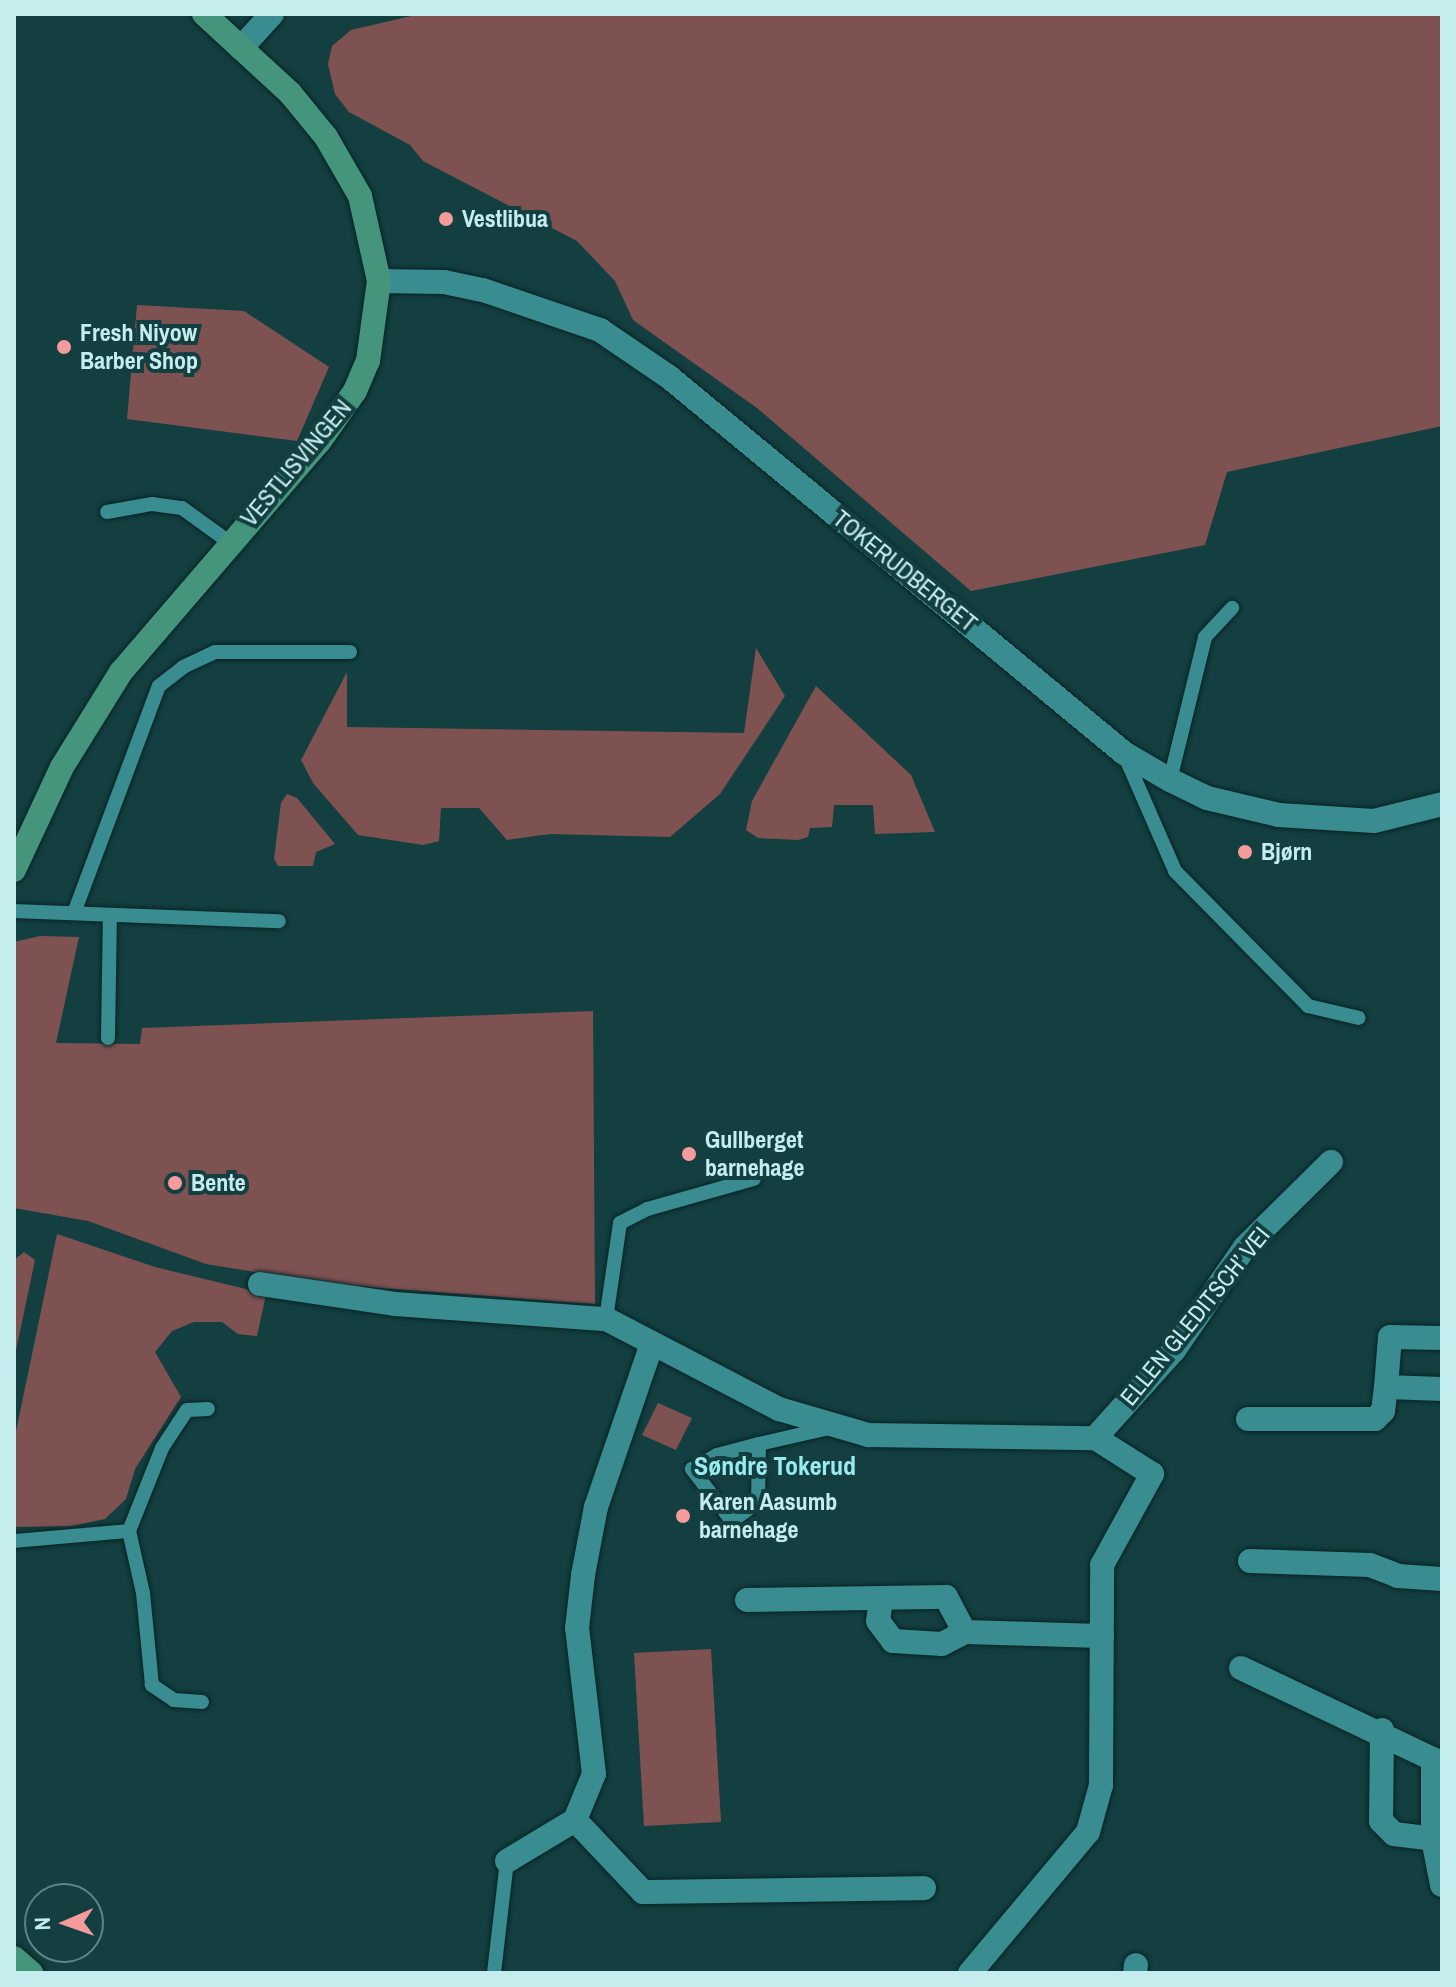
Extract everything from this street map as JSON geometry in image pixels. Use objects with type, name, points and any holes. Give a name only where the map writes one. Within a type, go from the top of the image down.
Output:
[{"type":"street","name":"VESTLISVINGEN","points":[[14,870],[86,725],[142,645],[319,442],[355,391],[368,361],[379,281],[369,226],[345,164],[290,93],[204,14]]},
{"type":"street","points":[[241,48],[272,14]]},
{"type":"street","name":"TOKERUDBERGET","points":[[379,281],[444,282],[483,290],[584,322],[622,344],[669,377],[1124,753],[1170,780],[1207,798],[1279,815],[1374,821],[1442,804]]},
{"type":"street","name":"ELLEN GLEDITSCH’ VEI","points":[[1095,1438],[1174,1350],[1245,1247],[1331,1162]]},
{"type":"street","points":[[260,1284],[395,1304],[606,1319],[651,1346],[779,1409],[868,1435],[1095,1438],[1152,1474],[1102,1565],[1101,1785],[1088,1832],[970,1973]]},
{"type":"street","points":[[1248,1419],[1375,1419],[1383,1411],[1390,1337],[1442,1338]]},
{"type":"street","points":[[507,1861],[575,1820],[594,1774],[577,1628],[583,1575],[596,1507],[651,1346]]},
{"type":"street","points":[[1386,1387],[1442,1389]]},
{"type":"street","points":[[1250,1561],[1370,1565],[1398,1576],[1442,1579]]},
{"type":"street","points":[[747,1600],[946,1597],[965,1632]]},
{"type":"street","points":[[881,1598],[878,1621],[893,1641],[942,1644],[965,1632],[1102,1636]]},
{"type":"street","points":[[1241,1668],[1382,1730],[1433,1759],[1433,1839],[1442,1885]]},
{"type":"street","points":[[1382,1730],[1381,1821],[1394,1834],[1433,1839]]},
{"type":"street","points":[[575,1820],[643,1892],[924,1888]]},
{"type":"street","points":[[14,1958],[31,1973]]},
{"type":"lane","name":"VESTLISVINGEN","points":[[107,512],[152,504],[182,508],[229,542]]},
{"type":"lane","points":[[1170,780],[1205,637],[1232,608]]},
{"type":"lane","points":[[74,913],[159,686],[215,652],[350,652]]},
{"type":"lane","points":[[1124,753],[1175,871],[1308,1006],[1359,1018]]},
{"type":"lane","points":[[14,911],[279,921]]},
{"type":"lane","points":[[108,1038],[110,915]]},
{"type":"lane","points":[[606,1319],[620,1223],[647,1209],[754,1179]]},
{"type":"lane","points":[[202,1702],[174,1700],[152,1685],[143,1593],[129,1531],[162,1448],[187,1410],[208,1409]]},
{"type":"lane","points":[[759,1444],[758,1502],[732,1521],[692,1469],[717,1455],[759,1444],[837,1426]]},
{"type":"lane","points":[[14,1541],[129,1531]]},
{"type":"lane","points":[[494,1973],[507,1861]]},
{"type":"shaded area","points":[[420,14],[1442,14],[1442,426],[1227,472],[1205,545],[971,591],[757,408],[633,320],[615,281],[577,241],[423,161],[410,145],[349,112],[335,94],[328,64],[332,46],[351,30]]},
{"type":"shaded area","points":[[137,305],[244,311],[329,367],[297,441],[127,419]]},
{"type":"shaded area","points":[[756,648],[785,696],[720,794],[670,837],[550,834],[507,840],[479,808],[441,808],[439,841],[423,845],[358,835],[313,783],[301,760],[347,672],[347,727],[744,733]]},
{"type":"shaded area","points":[[816,686],[911,775],[935,832],[875,834],[873,805],[834,805],[832,827],[810,828],[808,837],[798,840],[758,838],[746,830],[752,801]]},
{"type":"shaded area","points":[[287,794],[297,798],[335,844],[316,852],[313,866],[278,866],[274,859],[281,803]]},
{"type":"shaded area","points":[[40,936],[79,937],[56,1043],[140,1044],[142,1028],[593,1011],[595,1304],[329,1284],[206,1264],[88,1221],[14,1208],[14,942]]},
{"type":"shaded area","points":[[57,1234],[155,1267],[266,1294],[257,1336],[238,1334],[222,1322],[194,1322],[172,1331],[155,1352],[181,1397],[135,1469],[126,1499],[105,1519],[71,1526],[14,1527],[14,1441]]},
{"type":"shaded area","points":[[24,1252],[35,1260],[14,1360],[14,1260]]},
{"type":"shaded area","points":[[658,1403],[692,1418],[676,1450],[642,1435]]},
{"type":"shaded area","points":[[711,1649],[721,1822],[644,1826],[634,1653]]},
{"type":"place","name":"Vestlibua","points":[[446,219]]},
{"type":"place","name":"Fresh Niyow Barber Shop","points":[[64,347]]},
{"type":"place","name":"Bjørn","points":[[1245,852]]},
{"type":"place","name":"Gullberget barnehage","points":[[689,1154]]},
{"type":"place","name":"Bente","points":[[175,1183]]},
{"type":"place","name":"Karen Aasumb barnehage","points":[[683,1516]]},
{"type":"district","name":"Søndre Tokerud","points":[[775,1466]]}]
